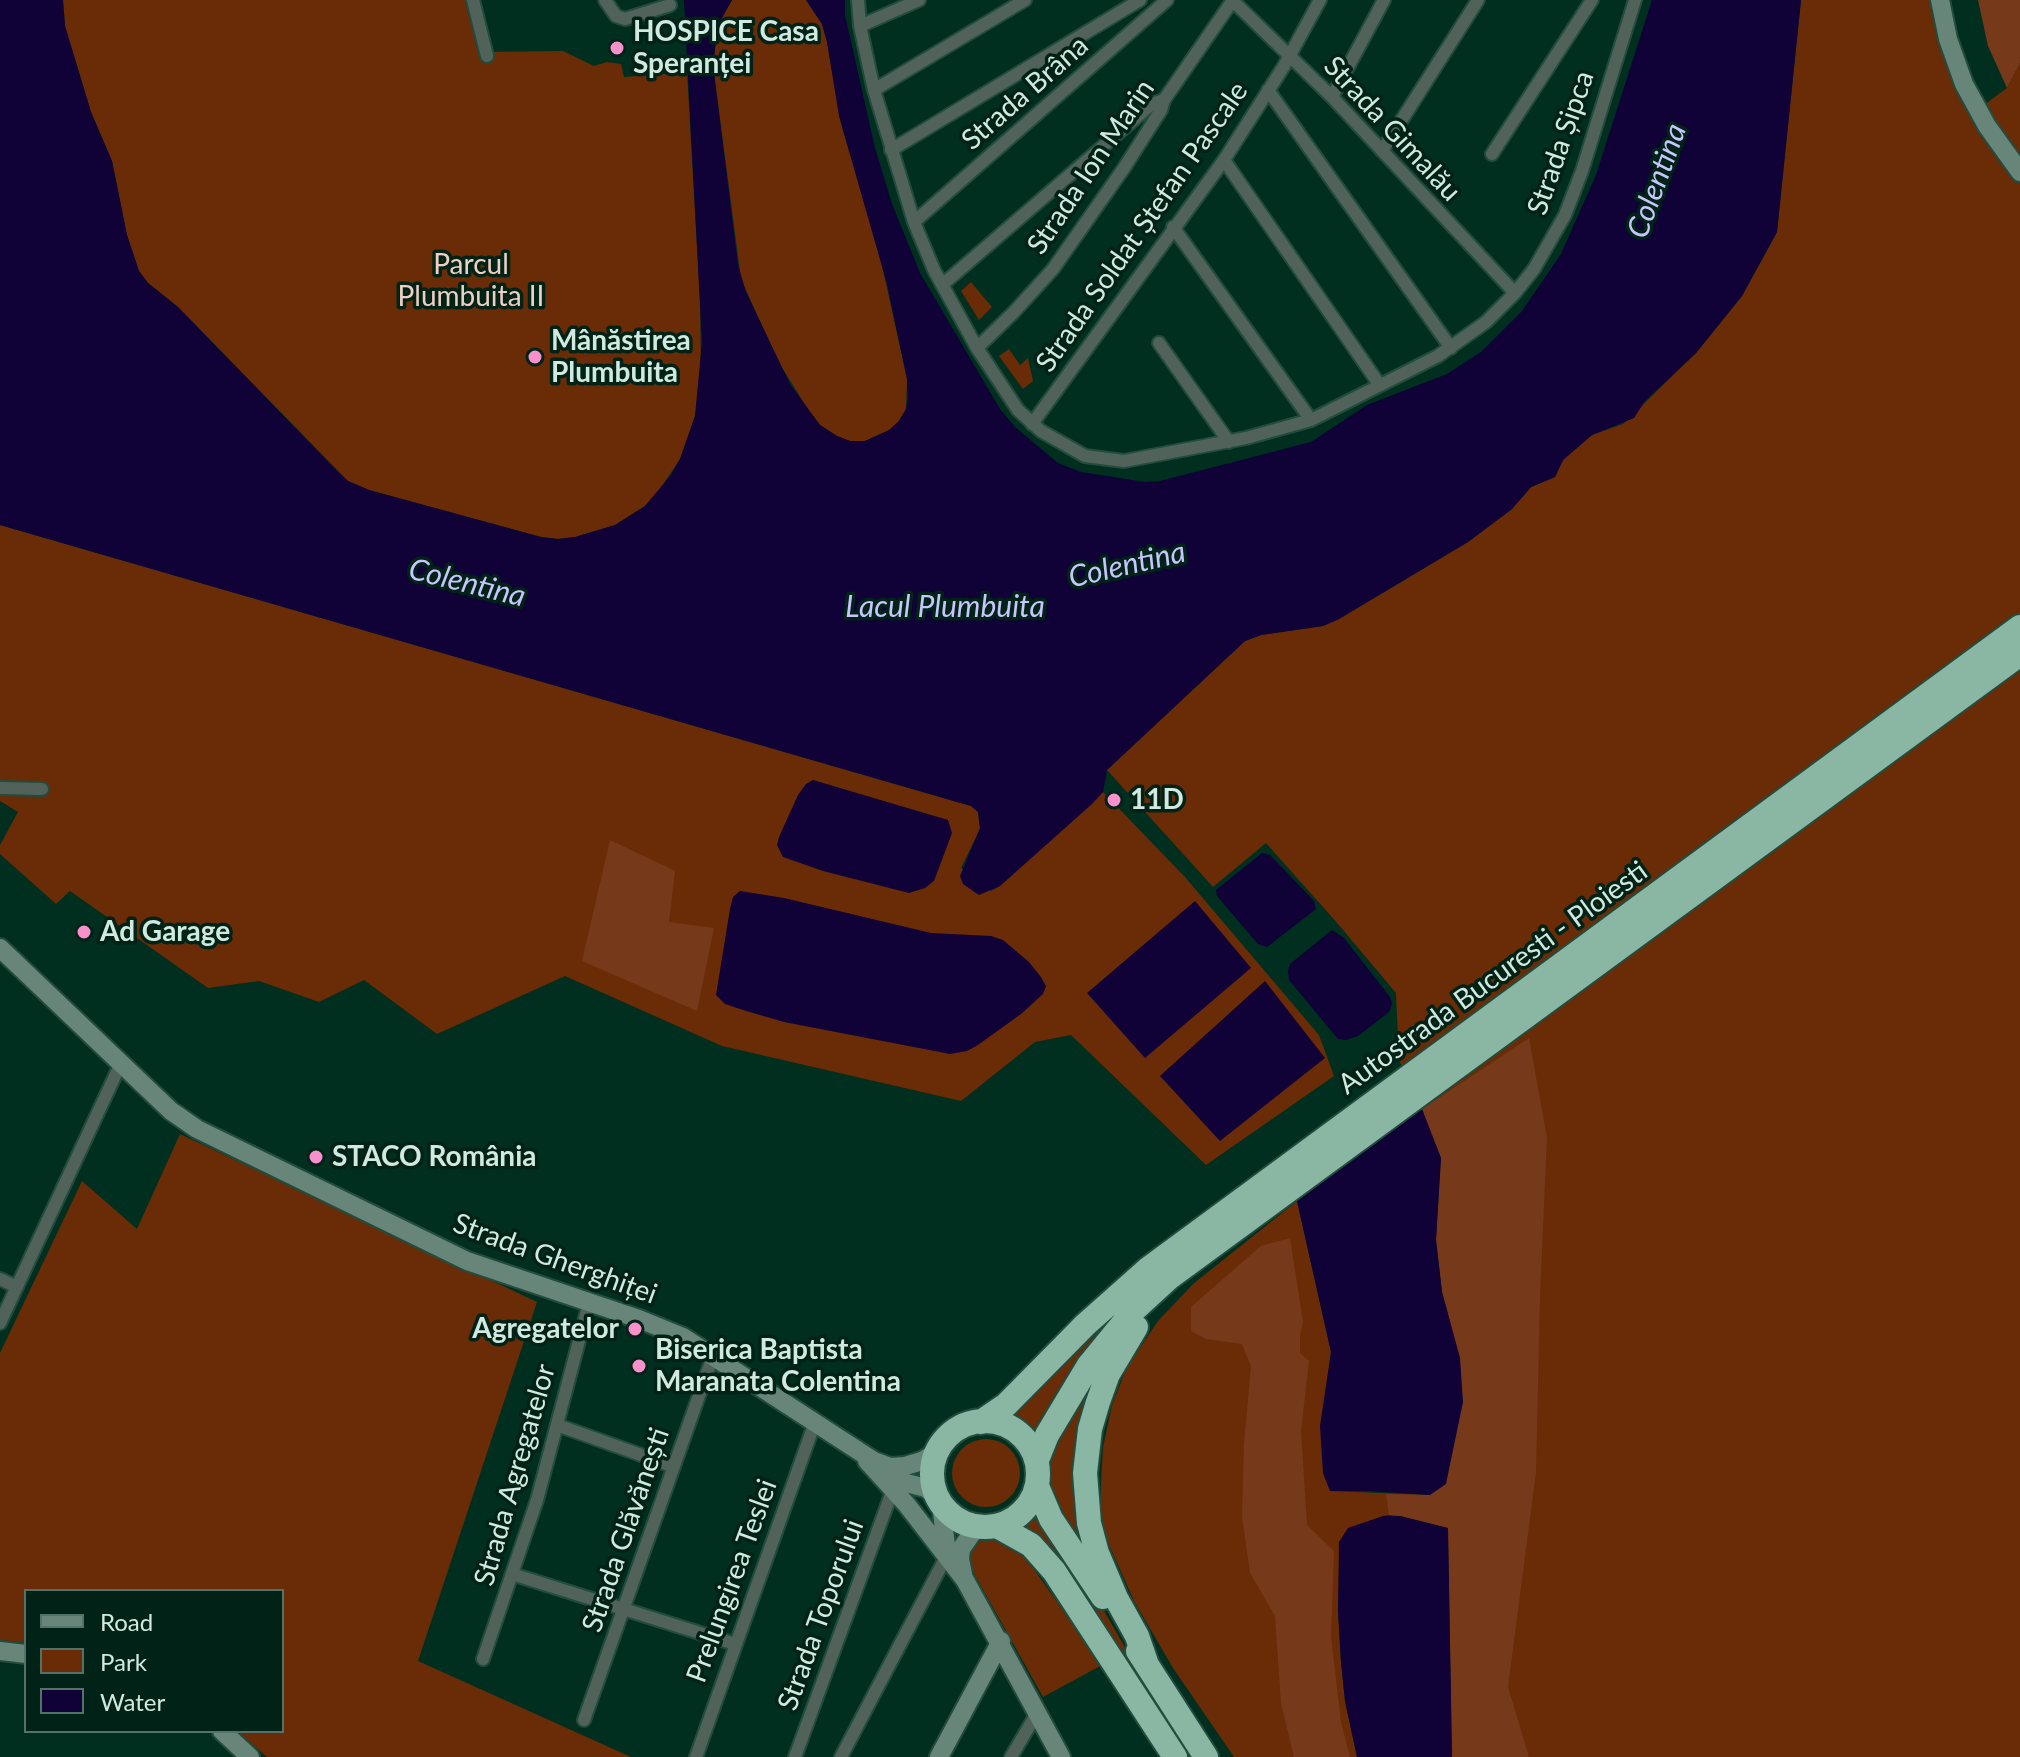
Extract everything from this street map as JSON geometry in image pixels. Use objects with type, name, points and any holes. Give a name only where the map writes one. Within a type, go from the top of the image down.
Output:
[{"type":"highway","points":[[1908,708],[1948,670],[2020,615]]},
{"type":"highway","points":[[1908,708],[2020,627]]},
{"type":"highway","points":[[1948,706],[2020,654]]},
{"type":"highway","points":[[1948,706],[2020,664]]},
{"type":"highway","name":"Autostrada Bucuresti - Ploiesti","points":[[981,1422],[1006,1405],[1114,1297],[1148,1269],[1258,1199],[1948,706]]},
{"type":"highway","name":"Autostrada Bucuresti - Ploiesti","points":[[1498,1026],[1908,708]]},
{"type":"highway","points":[[1152,1674],[1097,1553],[1086,1500],[1086,1456],[1098,1402],[1120,1351],[1149,1310],[1258,1199]]},
{"type":"highway","points":[[1206,1757],[1051,1519],[1037,1486],[1037,1460],[1059,1412],[1100,1349],[1147,1297],[1212,1245]]},
{"type":"highway","points":[[1037,1460],[1025,1438],[1015,1430],[981,1422],[951,1434],[937,1452],[932,1475],[939,1500],[957,1519],[1024,1539],[1038,1550],[1101,1640],[1175,1757]]},
{"type":"highway","points":[[987,1526],[1019,1515],[1027,1507],[1037,1486]]},
{"type":"main road","points":[[1940,0],[1948,39],[1964,84],[1987,126],[2020,172]]},
{"type":"main road","name":"Strada Gherghiței","points":[[0,948],[179,1118],[213,1138],[467,1261],[655,1325],[713,1356],[862,1456],[887,1482],[965,1580],[1001,1641],[1061,1757]]},
{"type":"main road","name":"Strada Gherghiței","points":[[862,1456],[896,1467],[922,1461],[937,1452]]},
{"type":"main road","name":"Strada Gherghiței","points":[[887,1482],[921,1486],[939,1500],[947,1555]]},
{"type":"main road","points":[[965,1580],[960,1554],[965,1541],[987,1526]]},
{"type":"main road","points":[[939,1757],[1001,1641]]},
{"type":"main road","points":[[0,1651],[24,1654]]},
{"type":"main road","points":[[224,1733],[250,1757]]},
{"type":"street","points":[[473,0],[487,56]]},
{"type":"street","points":[[605,0],[620,18],[664,4]]},
{"type":"street","name":"Strada Șipca","points":[[858,0],[860,26],[874,90],[891,150],[914,222],[942,285],[977,348],[1007,394],[1032,424],[1073,451],[1113,461],[1153,457],[1229,442],[1311,420],[1451,348],[1486,322],[1515,293],[1546,251],[1573,194],[1635,0]]},
{"type":"street","points":[[860,26],[919,0]]},
{"type":"street","points":[[874,90],[1025,0]]},
{"type":"street","points":[[891,150],[1140,0]]},
{"type":"street","name":"Strada Brâna","points":[[914,222],[1167,0]]},
{"type":"street","name":"Strada Gimalău","points":[[1232,0],[1332,97],[1515,293]]},
{"type":"street","name":"Strada Ion Marin","points":[[977,348],[1028,298],[1058,262],[1154,122],[1164,100],[1232,0]]},
{"type":"street","name":"Strada Soldat Ștefan Pascale","points":[[1032,424],[1224,160],[1290,56],[1320,0]]},
{"type":"street","points":[[1332,97],[1384,0]]},
{"type":"street","points":[[1382,151],[1478,0]]},
{"type":"street","name":"Strada Șipca","points":[[1492,154],[1592,0]]},
{"type":"street","points":[[1268,90],[1451,348]]},
{"type":"street","points":[[942,285],[1152,104],[1164,100]]},
{"type":"street","points":[[1224,160],[1379,384]]},
{"type":"street","points":[[1173,227],[1311,420]]},
{"type":"street","points":[[1159,343],[1229,442]]},
{"type":"street","points":[[0,788],[42,789]]},
{"type":"street","points":[[0,1323],[121,1063]]},
{"type":"street","points":[[0,1279],[17,1287]]},
{"type":"street","name":"Strada Agregatelor","points":[[483,1659],[537,1500],[589,1303]]},
{"type":"street","name":"Strada Glăvănești","points":[[584,1720],[713,1356]]},
{"type":"street","name":"Prelungirea Teslei","points":[[696,1757],[815,1422]]},
{"type":"street","points":[[557,1425],[672,1466]]},
{"type":"street","name":"Strada Toporului","points":[[795,1757],[887,1482]]},
{"type":"street","points":[[841,1757],[947,1555]]},
{"type":"street","points":[[512,1574],[735,1644]]},
{"type":"street","points":[[1011,1757],[1037,1713]]},
{"type":"green space","name":"Parcul Plumbuita II","points":[[63,0],[465,0],[480,52],[563,51],[594,66],[607,62],[621,64],[624,77],[687,72],[701,371],[695,416],[680,459],[660,489],[645,506],[615,525],[558,539],[369,490],[348,481],[139,271],[127,235],[112,161],[91,112],[65,26]]},
{"type":"green space","points":[[732,0],[806,0],[822,24],[843,131],[874,229],[907,379],[906,409],[899,421],[890,430],[865,441],[850,441],[837,436],[820,425],[809,411],[778,361],[741,279],[713,65],[718,25]]},
{"type":"green space","points":[[1801,0],[1940,0],[1977,110],[2007,88],[2020,63],[2020,1757],[1452,1757],[1448,1528],[1389,1515],[1383,1516],[1340,1561],[1338,1610],[1341,1662],[1345,1701],[1357,1757],[1234,1757],[1173,1668],[1134,1601],[1106,1538],[1101,1515],[1101,1482],[1103,1447],[1112,1405],[1127,1367],[1158,1321],[1193,1284],[1297,1201],[1331,1352],[1328,1387],[1330,1491],[1430,1495],[1463,1402],[1436,1240],[1441,1158],[1399,1060],[1396,993],[1338,924],[1266,843],[1213,887],[1107,770],[1245,641],[1261,635],[1323,626],[1339,619],[1468,542],[1512,509],[1531,487],[1555,477],[1563,460],[1592,435],[1623,424],[1696,353],[1742,296],[1777,232]]},
{"type":"green space","points":[[971,282],[992,307],[979,320],[961,291]]},
{"type":"green space","points":[[1009,349],[1020,365],[1028,358],[1033,381],[1023,389],[999,356]]},
{"type":"green space","points":[[0,525],[971,806],[978,812],[980,829],[961,868],[991,891],[1103,792],[1185,877],[1319,1035],[1334,1076],[1206,1165],[1071,1035],[1035,1042],[961,1101],[722,1046],[565,976],[437,1034],[364,980],[319,1002],[259,981],[208,988],[70,891],[56,904],[0,854],[0,845],[18,812],[0,801]]},
{"type":"green space","points":[[180,1134],[537,1302],[418,1661],[631,1757],[267,1757],[239,1733],[284,1733],[284,1589],[24,1589],[24,1643],[0,1640],[0,1353],[82,1181],[137,1229]]},
{"type":"green space","points":[[1145,1283],[1039,1438],[1031,1427],[1011,1414]]},
{"type":"green space","points":[[1100,1360],[1092,1400],[1095,1565],[1047,1490],[1047,1456]]},
{"type":"green space","points":[[979,1439],[993,1439],[1005,1444],[1015,1454],[1020,1473],[1015,1492],[1005,1502],[993,1507],[979,1507],[967,1502],[957,1492],[952,1480],[952,1466],[957,1454],[967,1444]]},
{"type":"green space","points":[[1038,1506],[1092,1590],[1145,1682],[1141,1685],[1017,1526]]},
{"type":"green space","points":[[985,1536],[1000,1538],[1023,1554],[1102,1665],[1043,1697],[971,1568],[968,1552]]},
{"type":"shaded area","points":[[1978,0],[2020,0],[2020,63],[2007,88],[1988,46]]},
{"type":"shaded area","points":[[610,840],[675,871],[669,922],[714,928],[697,1011],[582,961]]},
{"type":"shaded area","points":[[1529,1038],[1547,1138],[1536,1472],[1508,1687],[1529,1757],[1452,1757],[1448,1528],[1389,1515],[1386,1494],[1430,1495],[1460,1358],[1442,1292],[1436,1240],[1441,1158],[1422,1109]]},
{"type":"shaded area","points":[[1290,1238],[1303,1322],[1300,1353],[1309,1361],[1301,1431],[1307,1525],[1334,1551],[1331,1637],[1341,1722],[1350,1757],[1294,1757],[1281,1703],[1275,1616],[1250,1573],[1242,1516],[1251,1366],[1242,1344],[1206,1339],[1191,1331],[1191,1307],[1261,1246]]},
{"type":"water","name":"Lacul Plumbuita","points":[[0,0],[63,0],[65,26],[91,112],[112,161],[127,235],[139,271],[338,472],[348,481],[369,490],[558,539],[615,525],[645,506],[680,459],[695,416],[702,342],[684,0],[732,0],[718,25],[713,65],[738,265],[746,292],[790,384],[820,425],[850,441],[865,441],[889,430],[899,421],[908,398],[907,379],[887,284],[839,116],[827,42],[822,24],[806,0],[845,0],[845,15],[875,148],[892,204],[920,273],[1000,409],[1015,427],[1058,463],[1081,472],[1145,482],[1160,481],[1311,442],[1367,405],[1447,374],[1481,352],[1522,311],[1561,254],[1596,175],[1652,0],[1801,0],[1777,232],[1742,296],[1696,353],[1645,401],[1634,418],[1592,435],[1563,460],[1555,477],[1531,487],[1512,509],[1468,542],[1339,619],[1323,626],[1261,635],[1245,641],[1107,770],[1103,792],[1092,804],[1000,886],[979,895],[963,884],[960,876],[980,828],[978,812],[971,806],[0,525]]},
{"type":"water","points":[[813,780],[948,820],[952,833],[934,881],[925,888],[909,893],[823,871],[783,857],[777,845],[779,837],[798,795]]},
{"type":"water","points":[[1262,853],[1270,855],[1314,901],[1316,909],[1267,947],[1258,944],[1217,896],[1216,890]]},
{"type":"water","points":[[740,891],[784,898],[931,933],[991,936],[1003,940],[1029,962],[1046,986],[1043,994],[1021,1014],[978,1045],[950,1054],[784,1022],[743,1010],[725,1004],[716,995],[730,909],[733,897]]},
{"type":"water","points":[[1195,901],[1251,968],[1145,1058],[1087,993]]},
{"type":"water","points":[[1332,930],[1344,938],[1390,997],[1392,1004],[1389,1012],[1358,1036],[1346,1040],[1338,1039],[1289,980],[1290,964]]},
{"type":"water","points":[[1265,981],[1325,1058],[1220,1141],[1160,1076]]},
{"type":"water","points":[[1422,1109],[1441,1158],[1436,1240],[1442,1292],[1460,1358],[1463,1402],[1446,1484],[1430,1495],[1330,1491],[1323,1473],[1320,1426],[1331,1352],[1297,1201]]},
{"type":"water","points":[[1383,1516],[1400,1516],[1448,1528],[1452,1757],[1357,1757],[1345,1701],[1341,1662],[1339,1542],[1348,1528]]},
{"type":"place","name":"HOSPICE Casa Speranței","points":[[617,48]]},
{"type":"place","name":"Mânăstirea Plumbuita","points":[[535,357]]},
{"type":"place","name":"11D","points":[[1114,800]]},
{"type":"place","name":"Ad Garage","points":[[84,932]]},
{"type":"place","name":"STACO România","points":[[316,1157]]},
{"type":"place","name":"Agregatelor","points":[[635,1329]]},
{"type":"place","name":"Biserica Baptista Maranata Colentina","points":[[639,1366]]},
{"type":"water label","name":"Colentina","points":[[1657,181]]},
{"type":"water label","name":"Colentina","points":[[1127,565]]},
{"type":"water label","name":"Colentina","points":[[467,583]]}]
